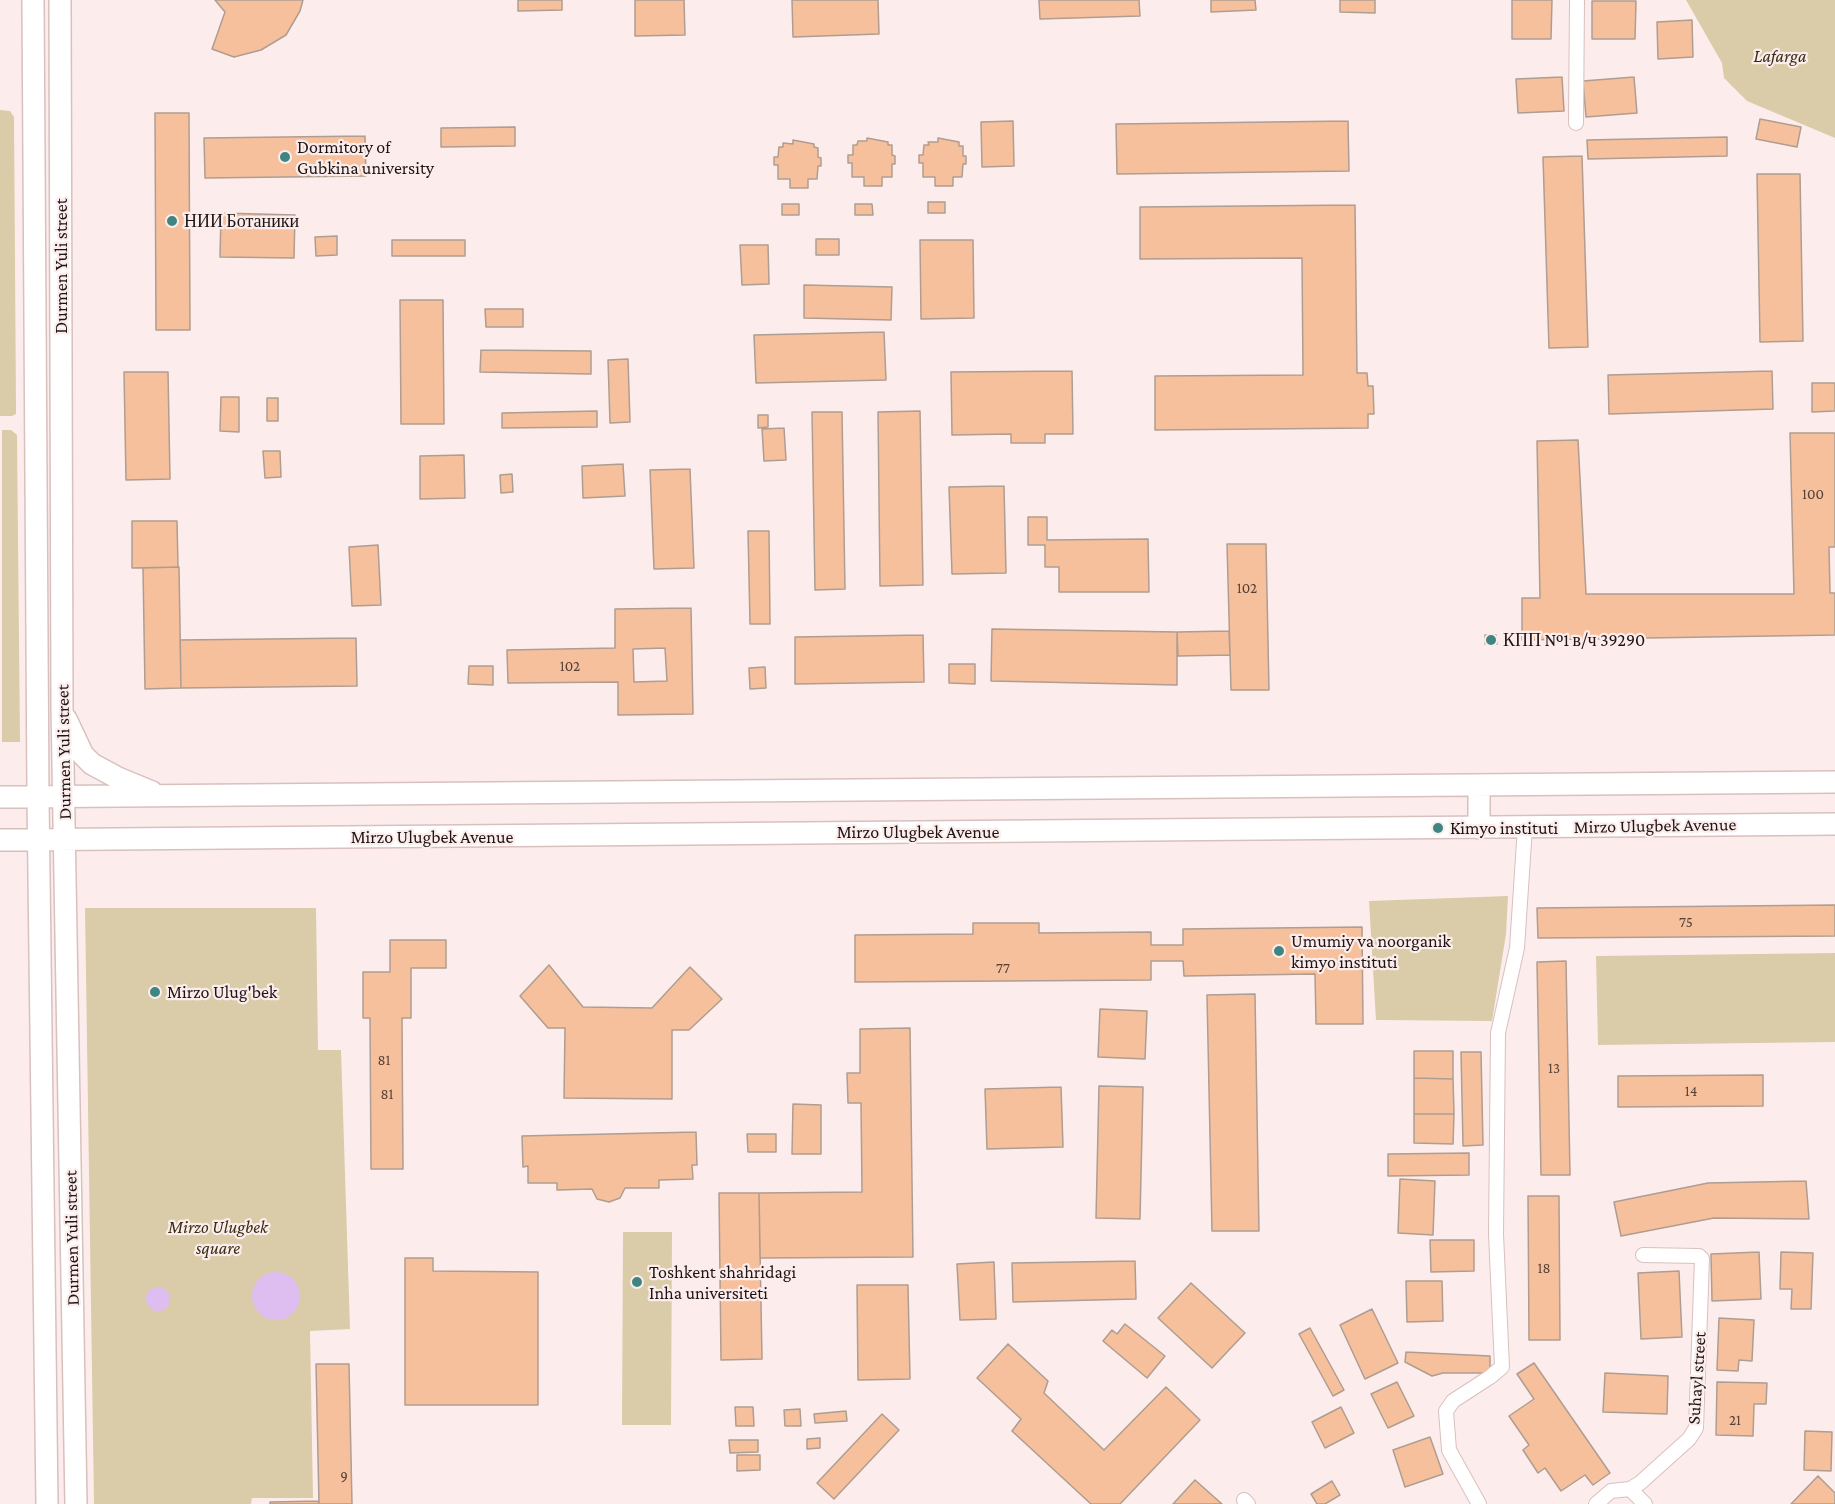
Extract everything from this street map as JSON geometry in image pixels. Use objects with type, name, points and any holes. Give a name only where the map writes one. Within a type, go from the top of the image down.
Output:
[{"type":"main road","name":"Durmen Yuli street","points":[[33,0],[38,797],[47,1504]]},
{"type":"main road","name":"Durmen Yuli street","points":[[60,0],[62,707],[76,1504]]},
{"type":"main road","points":[[62,707],[76,743],[92,764],[118,778],[163,796]]},
{"type":"main road","points":[[0,797],[1835,782]]},
{"type":"main road","points":[[1479,785],[1479,828]]},
{"type":"main road","name":"Mirzo Ulugbek Avenue","points":[[0,840],[1835,824]]},
{"type":"street","points":[[1576,123],[1577,0]]},
{"type":"street","points":[[1479,1504],[1449,1450],[1446,1411],[1453,1401],[1491,1377],[1502,1367],[1496,1234],[1498,1033],[1517,948],[1525,827]]},
{"type":"street","name":"Suhayl street","points":[[1596,1504],[1611,1491],[1630,1490],[1689,1439],[1696,1428],[1702,1259],[1699,1256],[1643,1255]]},
{"type":"street","points":[[1630,1490],[1645,1504]]},
{"type":"green space","name":"Lafarga","points":[[1686,0],[1835,0],[1835,138],[1747,101],[1724,78],[1722,63]]},
{"type":"green space","points":[[0,110],[10,111],[14,117],[16,414],[12,416],[0,416]]},
{"type":"green space","points":[[2,430],[11,430],[17,435],[20,742],[2,742]]},
{"type":"green space","points":[[1508,896],[1506,934],[1492,1021],[1376,1020],[1369,901]]},
{"type":"green space","name":"Mirzo Ulugbek square","points":[[85,908],[316,908],[318,1050],[341,1050],[350,1329],[310,1331],[313,1498],[252,1498],[251,1504],[94,1504]]},
{"type":"green space","points":[[1835,953],[1835,1042],[1598,1045],[1596,956]]},
{"type":"green space","points":[[623,1232],[672,1232],[671,1425],[622,1425]]},
{"type":"shaded area","points":[[271,1272],[281,1272],[293,1279],[300,1291],[300,1301],[293,1313],[281,1320],[271,1320],[256,1309],[252,1301],[252,1291],[263,1276]]},
{"type":"shaded area","points":[[158,1287],[167,1290],[170,1299],[167,1308],[158,1311],[149,1308],[146,1299],[149,1290]]},
{"type":"building","points":[[215,0],[303,0],[300,11],[286,35],[261,50],[234,57],[212,49],[225,12]]},
{"type":"building","points":[[518,0],[562,0],[562,10],[518,11]]},
{"type":"building","points":[[635,0],[684,0],[685,35],[635,36]]},
{"type":"building","points":[[792,0],[878,0],[879,34],[793,37]]},
{"type":"building","points":[[1039,0],[1139,0],[1140,16],[1040,19]]},
{"type":"building","points":[[1211,0],[1255,0],[1256,10],[1211,12]]},
{"type":"building","points":[[1340,0],[1375,0],[1375,13],[1340,12]]},
{"type":"building","points":[[1512,0],[1552,0],[1551,39],[1512,39]]},
{"type":"building","points":[[1592,1],[1636,1],[1635,39],[1592,39]]},
{"type":"building","points":[[1692,20],[1693,57],[1658,59],[1657,22]]},
{"type":"building","points":[[1562,77],[1564,111],[1518,113],[1516,79]]},
{"type":"building","points":[[1634,77],[1637,113],[1586,117],[1583,81]]},
{"type":"building","name":"НИИ Ботаники","points":[[155,113],[189,113],[190,330],[156,330]]},
{"type":"building","points":[[1760,119],[1801,127],[1797,147],[1756,139]]},
{"type":"building","points":[[1013,121],[1014,166],[982,167],[981,122]]},
{"type":"building","points":[[1348,121],[1349,171],[1117,174],[1116,124]]},
{"type":"building","points":[[515,127],[515,146],[441,147],[441,128]]},
{"type":"building","name":"Dormitory of Gubkina university","points":[[365,136],[366,176],[205,178],[204,138]]},
{"type":"building","points":[[1727,137],[1727,156],[1588,159],[1587,140]]},
{"type":"building","points":[[867,138],[888,142],[888,145],[892,145],[895,164],[892,164],[892,177],[882,177],[882,186],[864,186],[864,177],[852,177],[852,163],[848,163],[848,155],[853,155],[853,145],[857,145],[858,141],[867,141]]},
{"type":"building","points":[[938,138],[959,142],[959,146],[963,146],[966,164],[963,164],[962,177],[953,177],[953,186],[935,186],[935,177],[923,177],[923,163],[919,163],[919,155],[923,155],[924,145],[929,145],[928,142],[938,142]]},
{"type":"building","points":[[793,140],[814,144],[814,147],[818,148],[821,166],[818,166],[817,179],[808,179],[808,188],[790,188],[790,179],[778,179],[778,165],[774,165],[774,157],[778,157],[779,147],[783,147],[783,143],[793,144]]},
{"type":"building","points":[[1582,156],[1588,347],[1549,348],[1543,157]]},
{"type":"building","points":[[1757,174],[1800,174],[1803,341],[1760,342]]},
{"type":"building","points":[[928,202],[945,202],[945,213],[928,213]]},
{"type":"building","points":[[782,204],[799,204],[799,215],[782,215]]},
{"type":"building","points":[[855,204],[872,204],[873,215],[855,215]]},
{"type":"building","points":[[1355,205],[1357,373],[1367,373],[1368,386],[1373,386],[1374,414],[1368,414],[1368,428],[1155,430],[1155,376],[1303,375],[1302,258],[1140,259],[1140,207]]},
{"type":"building","points":[[221,213],[295,215],[294,258],[220,257]]},
{"type":"building","points":[[337,236],[337,255],[316,256],[315,237]]},
{"type":"building","points":[[816,239],[839,239],[839,255],[816,255]]},
{"type":"building","points":[[392,240],[465,240],[465,256],[392,256]]},
{"type":"building","points":[[920,240],[973,240],[974,318],[921,319]]},
{"type":"building","points":[[740,245],[768,245],[769,284],[742,285]]},
{"type":"building","points":[[804,285],[892,287],[891,320],[804,318]]},
{"type":"building","points":[[400,300],[443,300],[444,424],[401,424]]},
{"type":"building","points":[[485,309],[523,309],[523,327],[486,327]]},
{"type":"building","points":[[884,332],[886,380],[756,383],[754,335]]},
{"type":"building","points":[[481,350],[591,351],[591,374],[480,372]]},
{"type":"building","points":[[628,359],[630,422],[610,423],[608,360]]},
{"type":"building","points":[[1072,371],[1073,434],[1045,434],[1045,443],[1011,443],[1011,434],[952,435],[951,372]]},
{"type":"building","points":[[1772,371],[1773,409],[1609,414],[1608,375]]},
{"type":"building","points":[[124,372],[168,372],[170,479],[126,480]]},
{"type":"building","points":[[1812,383],[1835,383],[1835,411],[1812,412]]},
{"type":"building","points":[[221,397],[239,397],[239,432],[220,431]]},
{"type":"building","points":[[267,398],[278,398],[278,421],[267,421]]},
{"type":"building","points":[[597,411],[597,427],[502,428],[502,413]]},
{"type":"building","points":[[920,411],[923,585],[880,586],[878,412]]},
{"type":"building","points":[[812,412],[842,412],[845,589],[815,590]]},
{"type":"building","points":[[758,415],[768,415],[768,427],[758,428]]},
{"type":"building","points":[[784,428],[786,460],[764,461],[762,429]]},
{"type":"building","points":[[1790,433],[1835,433],[1835,547],[1829,547],[1830,593],[1835,593],[1835,635],[1522,640],[1522,598],[1540,598],[1537,441],[1578,440],[1586,594],[1794,594]]},
{"type":"building","points":[[263,451],[280,451],[281,477],[265,478]]},
{"type":"building","points":[[464,455],[465,498],[420,499],[420,456]]},
{"type":"building","points":[[623,464],[625,496],[583,498],[582,466]]},
{"type":"building","points":[[690,469],[694,568],[654,569],[650,470]]},
{"type":"building","points":[[512,474],[513,492],[501,493],[500,475]]},
{"type":"building","points":[[1004,486],[1006,573],[952,574],[949,487]]},
{"type":"building","points":[[1028,517],[1047,517],[1047,540],[1148,539],[1149,592],[1059,592],[1059,567],[1045,567],[1045,545],[1028,545]]},
{"type":"building","points":[[132,521],[177,521],[178,567],[132,568]]},
{"type":"building","points":[[748,531],[769,531],[770,624],[750,624]]},
{"type":"building","points":[[1227,544],[1266,544],[1269,690],[1231,690]]},
{"type":"building","points":[[378,545],[381,605],[352,606],[349,547]]},
{"type":"building","points":[[179,567],[181,688],[145,689],[143,568]]},
{"type":"building","points":[[691,608],[693,714],[618,715],[618,682],[508,683],[507,650],[615,648],[615,609]],"holes":[[[665,648],[667,681],[634,682],[633,649]]]},
{"type":"building","points":[[992,629],[1177,632],[1177,685],[991,681]]},
{"type":"building","points":[[1229,631],[1230,655],[1178,656],[1177,632]]},
{"type":"building","points":[[923,635],[924,682],[795,684],[795,637]]},
{"type":"building","name":"КПП №1 в/ч 39290","points":[[1485,635],[1496,635],[1497,644],[1485,644]]},
{"type":"building","points":[[356,638],[357,686],[181,688],[180,640]]},
{"type":"building","points":[[949,664],[975,664],[975,684],[949,683]]},
{"type":"building","points":[[469,666],[493,666],[493,685],[468,684]]},
{"type":"building","points":[[765,667],[766,688],[750,689],[749,668]]},
{"type":"building","points":[[1835,905],[1835,936],[1538,938],[1537,908]]},
{"type":"building","points":[[973,923],[1039,923],[1039,933],[1151,932],[1151,945],[1183,945],[1183,929],[1362,927],[1363,1024],[1316,1024],[1315,974],[1184,976],[1183,961],[1151,961],[1151,980],[855,982],[855,935],[973,934]]},
{"type":"building","points":[[390,940],[446,940],[446,968],[411,968],[411,1018],[402,1018],[403,1169],[371,1169],[370,1018],[363,1018],[363,972],[390,972]]},
{"type":"building","points":[[1566,961],[1570,1175],[1541,1175],[1537,962]]},
{"type":"building","points":[[549,965],[583,1007],[652,1008],[690,967],[722,999],[689,1030],[672,1030],[672,1099],[564,1098],[565,1028],[548,1028],[520,996]]},
{"type":"building","points":[[1255,994],[1259,1231],[1212,1231],[1207,995]]},
{"type":"building","points":[[1100,1009],[1147,1011],[1145,1059],[1098,1057]]},
{"type":"building","points":[[910,1028],[913,1257],[760,1258],[759,1193],[862,1192],[861,1103],[848,1103],[847,1073],[860,1073],[860,1029]]},
{"type":"building","points":[[1414,1051],[1453,1051],[1453,1079],[1414,1078]]},
{"type":"building","points":[[1461,1052],[1481,1052],[1483,1145],[1463,1146]]},
{"type":"building","points":[[1763,1075],[1763,1106],[1618,1107],[1618,1076]]},
{"type":"building","points":[[1414,1078],[1453,1079],[1454,1114],[1414,1114]]},
{"type":"building","points":[[1099,1086],[1143,1087],[1140,1219],[1096,1218]]},
{"type":"building","points":[[1061,1087],[1063,1147],[987,1149],[985,1089]]},
{"type":"building","points":[[793,1104],[821,1105],[821,1154],[792,1154]]},
{"type":"building","points":[[1414,1114],[1454,1114],[1453,1144],[1414,1143]]},
{"type":"building","points":[[696,1132],[697,1165],[692,1165],[693,1179],[659,1180],[659,1188],[625,1188],[620,1198],[609,1202],[597,1199],[592,1189],[557,1190],[557,1183],[528,1183],[528,1166],[523,1167],[522,1136]]},
{"type":"building","points":[[747,1134],[776,1134],[776,1152],[748,1152]]},
{"type":"building","points":[[1469,1153],[1469,1175],[1388,1176],[1388,1154]]},
{"type":"building","points":[[1400,1179],[1435,1181],[1433,1235],[1398,1233]]},
{"type":"building","points":[[1806,1181],[1809,1219],[1714,1218],[1621,1236],[1614,1202],[1708,1183]]},
{"type":"building","points":[[719,1193],[759,1193],[762,1359],[721,1360]]},
{"type":"building","points":[[1528,1196],[1559,1196],[1560,1340],[1529,1340]]},
{"type":"building","points":[[1430,1240],[1474,1240],[1474,1271],[1431,1272]]},
{"type":"building","points":[[1759,1252],[1761,1299],[1712,1301],[1711,1254]]},
{"type":"building","points":[[1781,1252],[1813,1253],[1811,1309],[1791,1309],[1792,1289],[1780,1289]]},
{"type":"building","points":[[405,1258],[433,1258],[433,1271],[538,1272],[538,1405],[405,1405]]},
{"type":"building","points":[[1135,1261],[1136,1299],[1013,1302],[1012,1263]]},
{"type":"building","points":[[994,1262],[996,1319],[960,1320],[957,1264]]},
{"type":"building","points":[[1679,1271],[1682,1337],[1641,1339],[1638,1273]]},
{"type":"building","points":[[1406,1281],[1442,1281],[1443,1321],[1407,1322]]},
{"type":"building","points":[[1191,1283],[1245,1333],[1212,1368],[1158,1318]]},
{"type":"building","points":[[857,1285],[908,1285],[910,1379],[858,1380]]},
{"type":"building","points":[[1372,1309],[1398,1363],[1365,1379],[1340,1325]]},
{"type":"building","points":[[1719,1318],[1754,1320],[1752,1361],[1739,1360],[1738,1371],[1717,1370]]},
{"type":"building","points":[[1125,1324],[1165,1356],[1147,1378],[1103,1341],[1112,1330],[1117,1334]]},
{"type":"building","points":[[1310,1328],[1344,1390],[1333,1396],[1299,1334]]},
{"type":"building","points":[[1008,1344],[1048,1381],[1044,1393],[1104,1450],[1166,1387],[1200,1420],[1120,1504],[1091,1504],[1012,1431],[1021,1419],[977,1378]]},
{"type":"building","points":[[1406,1352],[1490,1356],[1490,1373],[1443,1373],[1432,1376],[1405,1362]]},
{"type":"building","points":[[1534,1363],[1610,1473],[1593,1485],[1585,1475],[1561,1491],[1545,1468],[1538,1473],[1523,1450],[1529,1445],[1509,1416],[1534,1399],[1517,1374]]},
{"type":"building","points":[[316,1364],[349,1364],[352,1504],[319,1504]]},
{"type":"building","points":[[1605,1373],[1668,1376],[1667,1414],[1603,1412]]},
{"type":"building","points":[[1397,1382],[1414,1416],[1388,1428],[1371,1394]]},
{"type":"building","points":[[1717,1382],[1767,1383],[1766,1404],[1754,1404],[1753,1436],[1716,1435]]},
{"type":"building","points":[[735,1407],[753,1407],[754,1426],[736,1426]]},
{"type":"building","points":[[1341,1407],[1354,1433],[1325,1448],[1312,1422]]},
{"type":"building","points":[[800,1409],[801,1426],[785,1426],[784,1410]]},
{"type":"building","points":[[846,1411],[847,1421],[815,1423],[814,1414]]},
{"type":"building","points":[[882,1414],[899,1430],[834,1499],[817,1483]]},
{"type":"building","points":[[1805,1431],[1832,1432],[1831,1471],[1804,1470]]},
{"type":"building","points":[[1430,1437],[1443,1474],[1405,1487],[1393,1450]]},
{"type":"building","points":[[820,1438],[820,1448],[807,1449],[807,1439]]},
{"type":"building","points":[[729,1440],[758,1440],[758,1452],[730,1453]]},
{"type":"building","points":[[737,1455],[760,1455],[760,1470],[737,1471]]},
{"type":"building","points":[[1818,1476],[1835,1493],[1835,1504],[1791,1504]]},
{"type":"building","points":[[1195,1480],[1222,1504],[1173,1504]]},
{"type":"building","points":[[1332,1481],[1340,1495],[1325,1504],[1317,1504],[1311,1494]]},
{"type":"building","points":[[319,1501],[319,1504],[270,1504],[270,1502]]},
{"type":"place","name":"Dormitory of Gubkina university","points":[[285,157]]},
{"type":"place","name":"НИИ Ботаники","points":[[172,221]]},
{"type":"place","name":"КПП №1 в/ч 39290","points":[[1491,640]]},
{"type":"place","name":"Kimyo instituti","points":[[1438,828]]},
{"type":"place","name":"Umumiy va noorganik kimyo instituti","points":[[1279,951]]},
{"type":"place","name":"Mirzo Ulug'bek","points":[[155,992]]},
{"type":"place","name":"Toshkent shahridagi Inha universiteti","points":[[637,1282]]}]
